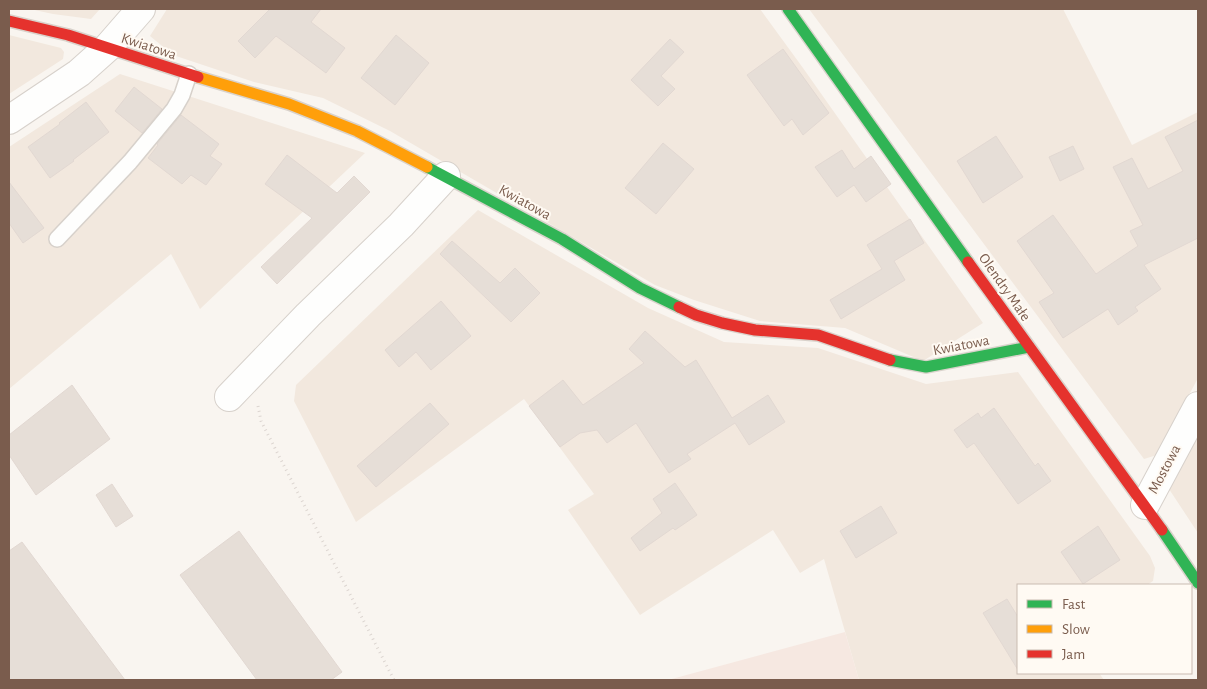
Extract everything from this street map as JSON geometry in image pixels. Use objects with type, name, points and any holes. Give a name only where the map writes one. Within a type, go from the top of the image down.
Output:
[{"type":"street","points":[[9,120],[79,73],[107,48],[141,9]]},
{"type":"street","name":"Olendry Małe","points":[[788,9],[1029,347],[1145,504],[1198,582]]},
{"type":"street","name":"Kwiatowa","points":[[9,21],[68,35],[325,117],[446,176],[562,239],[640,288],[696,314],[722,323],[755,330],[818,335],[891,360],[926,367],[1029,347]]},
{"type":"street","points":[[228,397],[401,224],[446,176]]},
{"type":"street","name":"Mostowa","points":[[1145,504],[1198,406]]},
{"type":"lane","points":[[57,239],[130,162],[174,109],[182,95],[188,74]]},
{"type":"path","points":[[251,373],[261,420],[394,680]]},
{"type":"shaded area","points":[[30,9],[100,9],[91,19]]},
{"type":"shaded area","points":[[167,9],[760,9],[983,323],[923,361],[845,328],[760,321],[694,300],[655,285],[390,131],[323,98],[254,82],[173,55],[150,36]]},
{"type":"shaded area","points":[[809,9],[1063,9],[1132,145],[1198,112],[1198,378],[1157,455],[1144,459]]},
{"type":"shaded area","points":[[9,35],[61,48],[64,52],[63,59],[9,94]]},
{"type":"shaded area","points":[[120,74],[365,153],[200,309],[171,254],[9,389],[9,147]]},
{"type":"shaded area","points":[[478,210],[648,308],[724,342],[818,348],[926,384],[1018,372],[1150,556],[1155,568],[1153,581],[1148,584],[1017,584],[1017,674],[1100,674],[1104,680],[859,680],[824,559],[800,573],[773,530],[640,615],[568,510],[594,494],[524,399],[356,522],[294,401],[296,385]]},
{"type":"shaded area","points":[[1198,431],[1198,533],[1167,486]]},
{"type":"shaded area","points":[[845,632],[859,680],[668,680]]},
{"type":"building","points":[[270,9],[321,9],[311,22],[345,48],[326,73],[276,36],[255,58],[238,41]]},
{"type":"building","points":[[396,35],[429,63],[395,105],[361,78]]},
{"type":"building","points":[[670,39],[684,52],[661,76],[675,89],[658,106],[631,80]]},
{"type":"building","points":[[783,49],[829,113],[803,135],[792,119],[784,126],[747,75]]},
{"type":"building","points":[[134,87],[162,109],[142,133],[115,111]]},
{"type":"building","points":[[86,102],[109,132],[50,178],[28,147]]},
{"type":"building","points":[[181,115],[219,144],[210,156],[222,164],[206,185],[191,175],[182,184],[148,158]]},
{"type":"building","points":[[1198,120],[1198,238],[1144,265],[1161,289],[1135,307],[1138,311],[1118,325],[1108,309],[1063,338],[1039,302],[1054,293],[1017,241],[1053,215],[1096,274],[1138,246],[1130,231],[1143,225],[1113,167],[1132,158],[1148,189],[1183,171],[1165,137]]},
{"type":"building","points":[[996,136],[1023,177],[983,203],[957,161]]},
{"type":"building","points":[[663,143],[694,169],[656,214],[625,188]]},
{"type":"building","points":[[1073,146],[1084,169],[1060,181],[1049,157]]},
{"type":"building","points":[[842,150],[854,169],[871,156],[891,184],[866,202],[854,185],[837,197],[815,167]]},
{"type":"building","points":[[287,155],[337,193],[354,176],[370,192],[277,284],[261,267],[312,218],[265,184]]},
{"type":"building","points":[[9,182],[44,228],[23,243],[9,223]]},
{"type":"building","points":[[910,219],[924,243],[894,261],[905,280],[841,319],[830,300],[882,269],[867,245]]},
{"type":"building","points":[[452,241],[500,283],[515,268],[540,293],[511,322],[440,254]]},
{"type":"building","points":[[441,301],[471,336],[431,370],[416,352],[399,367],[385,350]]},
{"type":"building","points":[[645,331],[685,367],[696,360],[732,418],[768,395],[785,422],[749,445],[735,423],[687,454],[691,459],[669,473],[636,423],[607,443],[597,430],[580,433],[560,447],[529,406],[563,380],[583,405],[644,363],[629,349]]},
{"type":"building","points":[[72,385],[110,439],[36,495],[9,455],[9,435]]},
{"type":"building","points":[[430,403],[449,424],[376,487],[357,466]]},
{"type":"building","points":[[994,408],[1035,466],[1038,463],[1051,481],[1018,504],[974,443],[967,448],[954,430],[978,413],[981,418]]},
{"type":"building","points":[[675,483],[697,515],[675,530],[673,528],[640,551],[631,538],[662,513],[653,499]]},
{"type":"building","points":[[112,484],[133,516],[116,527],[96,495]]},
{"type":"building","points":[[881,506],[897,533],[856,558],[840,531]]},
{"type":"building","points":[[1098,526],[1120,560],[1083,584],[1061,552]]},
{"type":"building","points":[[239,531],[342,672],[331,680],[257,680],[180,575]]},
{"type":"building","points":[[22,542],[125,680],[9,680],[9,551]]},
{"type":"building","points":[[1007,599],[1017,615],[1017,668],[983,613]]},
{"type":"traffic: fast","points":[[788,9],[968,262]]},
{"type":"traffic: fast","points":[[427,167],[562,239],[640,288],[679,307]]},
{"type":"traffic: fast","points":[[890,360],[926,367],[1029,347]]},
{"type":"traffic: fast","points":[[1162,530],[1198,583]]},
{"type":"traffic: slow","points":[[198,77],[289,104],[357,131],[427,167]]},
{"type":"traffic: jam","points":[[9,21],[68,35],[198,77]]},
{"type":"traffic: jam","points":[[968,262],[1162,530]]},
{"type":"traffic: jam","points":[[679,307],[696,315],[722,323],[755,330],[818,335],[890,360]]}]
